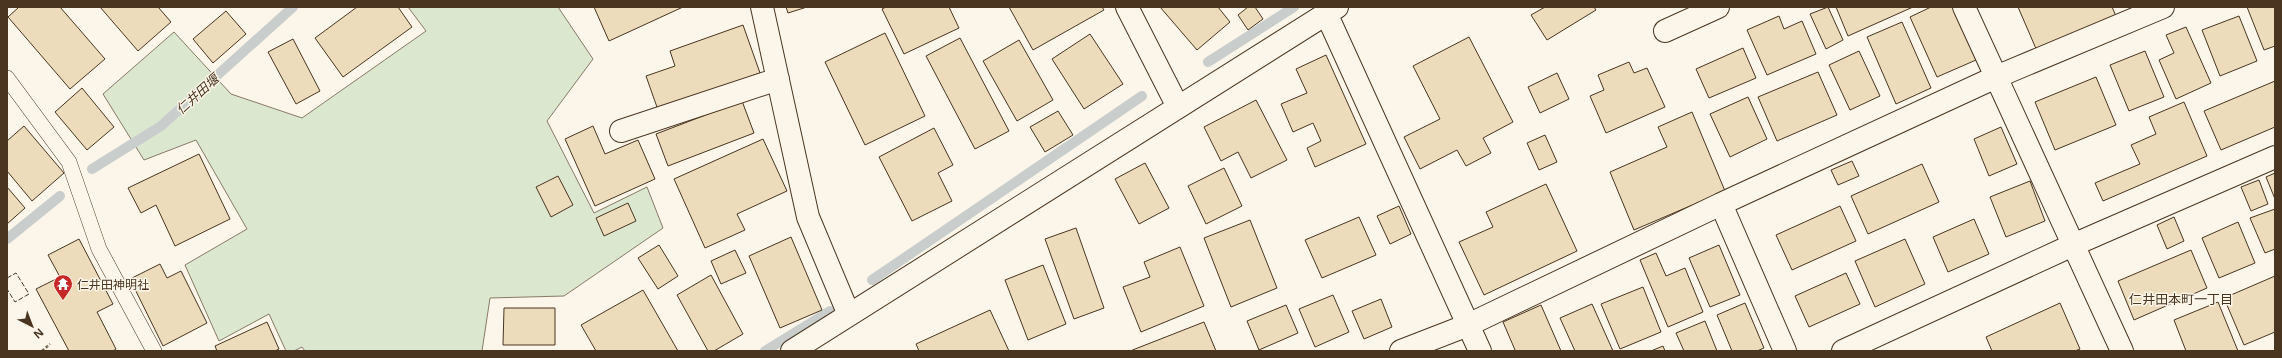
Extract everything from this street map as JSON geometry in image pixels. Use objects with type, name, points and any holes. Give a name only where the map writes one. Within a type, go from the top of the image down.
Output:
[{"type":"street","points":[[762,7],[808,216],[849,315]]},
{"type":"street","points":[[1127,7],[1178,107]]},
{"type":"street","points":[[1666,31],[1718,7]]},
{"type":"street","points":[[1964,7],[2122,351]]},
{"type":"street","points":[[1401,351],[1468,325],[1721,204],[1996,78],[2163,7]]},
{"type":"street","points":[[792,351],[1332,10],[1480,351]]},
{"type":"street","points":[[621,131],[778,79]]},
{"type":"street","points":[[1843,351],[2073,245],[2275,157]]},
{"type":"street","points":[[1721,204],[1785,351]]},
{"type":"lane","points":[[7,78],[69,162],[99,249],[154,351]]},
{"type":"path","points":[[42,351],[50,344]]},
{"type":"green space","points":[[408,7],[558,7],[593,59],[547,121],[594,213],[647,187],[663,228],[564,296],[490,298],[482,351],[305,351],[302,347],[294,351],[286,351],[269,314],[219,341],[185,265],[247,229],[196,140],[144,160],[103,94],[174,32],[231,94],[302,118],[426,31]]},
{"type":"building","points":[[19,7],[60,7],[105,59],[70,89],[8,17]]},
{"type":"building","points":[[100,7],[158,7],[171,22],[138,51]]},
{"type":"building","points":[[357,7],[398,7],[412,27],[343,77],[315,38]]},
{"type":"building","points":[[594,7],[683,7],[609,41]]},
{"type":"building","points":[[786,7],[807,7],[788,13]]},
{"type":"building","points":[[886,7],[949,7],[959,28],[904,54],[882,9]]},
{"type":"building","points":[[1009,7],[1102,7],[1104,10],[1033,50]]},
{"type":"building","points":[[1160,7],[1218,7],[1230,22],[1197,50]]},
{"type":"building","points":[[1248,7],[1255,7],[1263,19],[1248,30],[1238,15]]},
{"type":"building","points":[[1545,7],[1594,7],[1596,10],[1547,40],[1531,15]]},
{"type":"building","points":[[1828,7],[1843,40],[1826,49],[1810,14]]},
{"type":"building","points":[[1836,7],[1913,7],[1848,36]]},
{"type":"building","points":[[1931,7],[1953,7],[1976,60],[1937,77],[1910,17]]},
{"type":"building","points":[[2018,7],[2112,7],[2116,16],[2037,51]]},
{"type":"building","points":[[2247,7],[2275,7],[2275,46],[2264,50]]},
{"type":"building","points":[[226,11],[246,34],[213,63],[193,39]]},
{"type":"building","points":[[1779,16],[1784,29],[1802,21],[1816,54],[1767,75],[1747,30]]},
{"type":"building","points":[[2239,16],[2257,61],[2220,76],[2202,30]]},
{"type":"building","points":[[1902,22],[1931,88],[1896,104],[1867,37]]},
{"type":"building","points":[[743,25],[760,73],[658,110],[646,76],[675,66],[670,51]]},
{"type":"building","points":[[2186,27],[2211,83],[2176,99],[2159,60],[2174,53],[2166,35]]},
{"type":"building","points":[[885,33],[925,116],[865,145],[825,62]]},
{"type":"building","points":[[1090,34],[1123,84],[1084,109],[1052,59]]},
{"type":"building","points":[[1469,37],[1513,122],[1483,138],[1491,153],[1466,166],[1457,150],[1420,169],[1404,137],[1440,119],[1413,66]]},
{"type":"building","points":[[960,38],[1009,131],[975,149],[926,56]]},
{"type":"building","points":[[293,39],[320,91],[296,104],[268,52]]},
{"type":"building","points":[[1019,40],[1053,100],[1017,121],[983,61]]},
{"type":"building","points":[[1743,48],[1756,78],[1709,98],[1696,69]]},
{"type":"building","points":[[1859,51],[1880,96],[1850,110],[1829,65]]},
{"type":"building","points":[[2145,51],[2164,97],[2129,111],[2110,65]]},
{"type":"building","points":[[1326,55],[1366,144],[1315,167],[1307,148],[1321,141],[1313,123],[1293,132],[1281,104],[1307,93],[1296,69]]},
{"type":"building","points":[[1629,62],[1634,73],[1647,68],[1665,107],[1606,133],[1590,96],[1604,90],[1598,75]]},
{"type":"building","points":[[1818,72],[1837,115],[1777,141],[1758,97]]},
{"type":"building","points":[[1557,73],[1569,99],[1540,113],[1528,87]]},
{"type":"building","points":[[2096,77],[2116,125],[2055,150],[2035,102]]},
{"type":"building","points":[[2275,81],[2275,127],[2221,150],[2204,111]]},
{"type":"building","points":[[82,88],[114,127],[87,150],[55,112]]},
{"type":"building","points":[[1748,97],[1767,139],[1730,157],[1710,114]]},
{"type":"building","points":[[1256,100],[1287,160],[1251,178],[1238,152],[1221,161],[1204,127]]},
{"type":"building","points":[[742,101],[754,133],[668,166],[656,134]]},
{"type":"building","points":[[2184,102],[2207,156],[2103,201],[2095,183],[2140,164],[2131,145],[2156,134],[2149,117]]},
{"type":"building","points":[[1058,111],[1073,135],[1045,152],[1030,127]]},
{"type":"building","points":[[1692,112],[1725,191],[1634,230],[1610,172],[1667,147],[1658,127]]},
{"type":"building","points":[[24,126],[64,173],[32,201],[7,171],[7,141]]},
{"type":"building","points":[[593,126],[605,154],[638,140],[655,179],[595,206],[565,139]]},
{"type":"building","points":[[2001,127],[2017,164],[1989,176],[1974,139]]},
{"type":"building","points":[[934,128],[953,165],[938,173],[952,201],[912,221],[879,157]]},
{"type":"building","points":[[1545,135],[1557,162],[1539,170],[1527,143]]},
{"type":"building","points":[[763,139],[787,191],[737,214],[745,230],[705,248],[674,179]]},
{"type":"building","points":[[199,154],[230,219],[175,246],[156,205],[141,213],[128,188]]},
{"type":"building","points":[[1852,161],[1859,176],[1838,185],[1831,170]]},
{"type":"building","points":[[1145,163],[1169,208],[1139,224],[1115,179]]},
{"type":"building","points":[[1922,164],[1939,202],[1868,234],[1851,196]]},
{"type":"building","points":[[1224,168],[1242,206],[1206,224],[1188,186]]},
{"type":"building","points":[[2275,173],[2275,199],[2266,177]]},
{"type":"building","points":[[558,176],[573,205],[551,217],[536,187]]},
{"type":"building","points":[[2259,180],[2268,204],[2251,211],[2241,187]]},
{"type":"building","points":[[2030,181],[2045,221],[2006,237],[1990,197]]},
{"type":"building","points":[[1546,184],[1577,251],[1484,295],[1459,242],[1493,227],[1486,212]]},
{"type":"building","points":[[7,187],[25,208],[7,224]]},
{"type":"building","points":[[628,203],[636,221],[604,236],[596,218]]},
{"type":"building","points":[[1399,206],[1411,234],[1390,244],[1377,216]]},
{"type":"building","points":[[1840,206],[1856,241],[1792,270],[1776,235]]},
{"type":"building","points":[[2275,209],[2275,249],[2265,253],[2250,218]]},
{"type":"building","points":[[1359,217],[1376,255],[1322,278],[1305,240]]},
{"type":"building","points":[[2174,217],[2184,241],[2167,249],[2157,225]]},
{"type":"building","points":[[1974,219],[1989,254],[1948,272],[1933,237]]},
{"type":"building","points":[[1250,220],[1277,288],[1231,307],[1204,238]]},
{"type":"building","points":[[2238,222],[2255,263],[2219,278],[2202,238]]},
{"type":"building","points":[[1076,228],[1104,308],[1074,319],[1045,239]]},
{"type":"building","points":[[791,237],[822,310],[780,328],[749,256]]},
{"type":"building","points":[[79,239],[113,304],[97,312],[116,349],[113,351],[69,351],[36,289],[60,277],[48,255]]},
{"type":"building","points":[[1905,239],[1925,284],[1875,307],[1855,261]]},
{"type":"building","points":[[659,245],[678,276],[658,289],[638,258]]},
{"type":"building","points":[[1719,245],[1740,295],[1710,307],[1689,258]]},
{"type":"building","points":[[1180,247],[1204,306],[1141,332],[1123,287],[1150,277],[1144,262]]},
{"type":"building","points":[[735,250],[746,273],[721,284],[711,261]]},
{"type":"building","points":[[2191,250],[2207,288],[2134,320],[2118,281]]},
{"type":"building","points":[[1656,253],[1666,276],[1685,268],[1703,312],[1668,327],[1640,260]]},
{"type":"building","points":[[160,264],[167,278],[181,271],[207,323],[163,346],[130,279]]},
{"type":"building","points":[[1043,265],[1066,324],[1028,340],[1005,280]]},
{"type":"building","points":[[1846,273],[1860,304],[1809,327],[1795,296]]},
{"type":"building","points":[[711,275],[743,334],[714,351],[708,351],[677,295]]},
{"type":"building","points":[[2275,276],[2275,332],[2244,345],[2224,298]]},
{"type":"building","points":[[1643,287],[1661,332],[1620,349],[1601,304]]},
{"type":"building","points":[[643,290],[678,351],[596,351],[581,325]]},
{"type":"building","points":[[1333,295],[1349,332],[1315,347],[1299,309]]},
{"type":"building","points":[[1381,299],[1392,327],[1364,339],[1352,311]]},
{"type":"building","points":[[2218,302],[2238,351],[2186,351],[2174,320]]},
{"type":"building","points":[[1745,303],[1764,348],[1757,351],[1732,351],[1717,315]]},
{"type":"building","points":[[2060,303],[2080,349],[2075,351],[1992,351],[1986,337]]},
{"type":"building","points":[[1592,304],[1613,351],[1575,351],[1560,318]]},
{"type":"building","points":[[1286,305],[1298,333],[1259,350],[1247,321]]},
{"type":"building","points":[[1541,305],[1561,351],[1512,351],[1515,350],[1503,322]]},
{"type":"building","points":[[504,308],[555,308],[555,345],[503,345]]},
{"type":"building","points":[[990,310],[1009,351],[919,351],[916,344]]},
{"type":"building","points":[[1705,321],[1717,351],[1684,351],[1676,333]]},
{"type":"building","points":[[267,322],[279,349],[275,351],[217,351],[215,346]]},
{"type":"building","points":[[1204,322],[1216,351],[1130,351]]},
{"type":"building","points":[[1663,346],[1665,351],[1651,351]]},
{"type":"waterway","name":"仁井田堰","points":[[92,169],[161,126],[293,7]]},
{"type":"waterway","points":[[1208,62],[1294,7]]},
{"type":"waterway","points":[[872,280],[1142,96]]},
{"type":"waterway","name":"仁井田堰","points":[[7,239],[60,196]]},
{"type":"waterway","points":[[765,351],[830,311]]},
{"type":"fence","points":[[7,278],[16,273],[29,294],[15,302],[7,289]]},
{"type":"place","name":"仁井田神明社","points":[[63,301]]},
{"type":"district","name":"仁井田本町一丁目","points":[[2181,299]]}]
